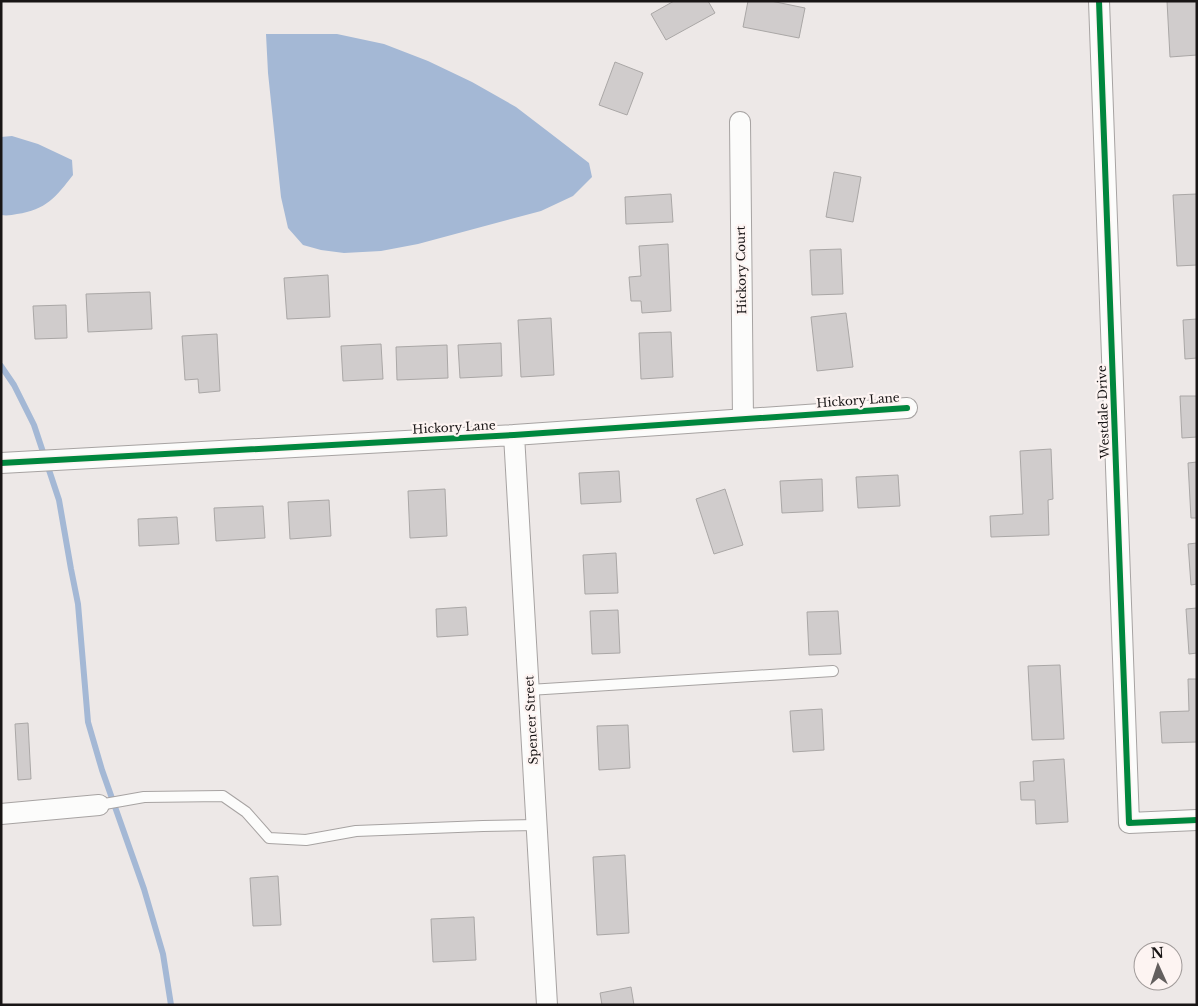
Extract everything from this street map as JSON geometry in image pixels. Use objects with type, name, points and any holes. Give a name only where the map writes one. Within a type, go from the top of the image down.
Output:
[{"type":"street","name":"Westdale Drive","points":[[1099,1],[1129,823],[1197,820]]},
{"type":"street","name":"Hickory Court","points":[[740,122],[743,419]]},
{"type":"street","name":"Hickory Lane","points":[[1,463],[514,435],[907,408]]},
{"type":"street","name":"Spencer Street","points":[[514,435],[547,1005]]},
{"type":"street","points":[[1,814],[99,805]]},
{"type":"lane","points":[[529,690],[833,671]]},
{"type":"lane","points":[[99,805],[144,797],[223,796],[246,812],[269,838],[306,840],[356,830],[537,825]]},
{"type":"water","points":[[266,34],[337,34],[384,44],[428,61],[472,82],[516,107],[589,163],[592,177],[573,196],[541,211],[418,244],[381,251],[344,253],[303,245],[288,228],[281,197],[268,73]]},
{"type":"water","points":[[12,136],[38,144],[72,160],[73,175],[61,190],[43,206],[27,212],[1,215],[1,137]]},
{"type":"building","points":[[674,1],[708,1],[715,13],[666,40],[651,14]]},
{"type":"building","points":[[748,1],[771,1],[805,8],[799,38],[743,27]]},
{"type":"building","points":[[1167,1],[1197,1],[1197,55],[1170,57]]},
{"type":"building","points":[[615,62],[643,73],[627,115],[599,105]]},
{"type":"building","points":[[834,172],[861,177],[853,222],[826,217]]},
{"type":"building","points":[[671,194],[673,222],[626,224],[625,197]]},
{"type":"building","points":[[1197,194],[1197,265],[1177,266],[1173,195]]},
{"type":"building","points":[[668,244],[671,311],[642,313],[641,301],[631,301],[629,277],[641,276],[639,246]]},
{"type":"building","points":[[841,249],[843,294],[812,295],[810,250]]},
{"type":"building","points":[[328,275],[330,317],[287,319],[284,278]]},
{"type":"building","points":[[150,292],[152,329],[88,332],[86,294]]},
{"type":"building","points":[[66,305],[67,338],[35,339],[33,306]]},
{"type":"building","points":[[846,313],[853,367],[817,371],[811,317]]},
{"type":"building","points":[[551,318],[554,375],[521,377],[518,320]]},
{"type":"building","points":[[1197,319],[1197,358],[1185,359],[1183,320]]},
{"type":"building","points":[[671,332],[673,377],[641,379],[639,333]]},
{"type":"building","points":[[217,334],[220,391],[199,393],[198,379],[185,380],[182,336]]},
{"type":"building","points":[[501,343],[502,376],[460,378],[458,345]]},
{"type":"building","points":[[381,344],[383,379],[343,381],[341,346]]},
{"type":"building","points":[[447,345],[448,378],[397,380],[396,347]]},
{"type":"building","points":[[1180,396],[1197,396],[1197,437],[1182,438]]},
{"type":"building","points":[[1051,449],[1053,499],[1048,500],[1049,535],[991,537],[990,516],[1023,514],[1020,451]]},
{"type":"building","points":[[1197,462],[1197,518],[1191,518],[1188,463]]},
{"type":"building","points":[[619,471],[621,502],[581,504],[579,473]]},
{"type":"building","points":[[898,475],[900,506],[858,508],[856,477]]},
{"type":"building","points":[[822,479],[823,511],[782,513],[780,481]]},
{"type":"building","points":[[445,489],[447,536],[410,538],[408,491]]},
{"type":"building","points":[[725,489],[743,545],[714,554],[696,499]]},
{"type":"building","points":[[329,500],[331,536],[290,539],[288,502]]},
{"type":"building","points":[[263,506],[265,538],[216,541],[214,508]]},
{"type":"building","points":[[177,517],[179,544],[139,546],[138,519]]},
{"type":"building","points":[[1197,543],[1197,584],[1191,585],[1188,544]]},
{"type":"building","points":[[616,553],[618,593],[585,594],[583,555]]},
{"type":"building","points":[[466,607],[468,635],[437,637],[436,609]]},
{"type":"building","points":[[1197,608],[1197,653],[1189,654],[1186,609]]},
{"type":"building","points":[[618,610],[620,653],[592,654],[590,611]]},
{"type":"building","points":[[838,611],[841,654],[809,655],[807,612]]},
{"type":"building","points":[[1060,665],[1064,739],[1032,740],[1028,666]]},
{"type":"building","points":[[1188,679],[1197,679],[1197,742],[1162,743],[1160,712],[1189,711]]},
{"type":"building","points":[[822,709],[824,750],[793,752],[790,711]]},
{"type":"building","points":[[28,723],[31,779],[18,780],[15,724]]},
{"type":"building","points":[[628,725],[630,768],[599,770],[597,726]]},
{"type":"building","points":[[1064,759],[1068,822],[1036,824],[1035,800],[1021,800],[1020,782],[1034,781],[1033,761]]},
{"type":"building","points":[[625,855],[629,933],[597,935],[593,857]]},
{"type":"building","points":[[278,876],[281,925],[253,926],[250,878]]},
{"type":"building","points":[[474,917],[476,960],[433,962],[431,919]]},
{"type":"building","points":[[631,987],[634,1005],[602,1005],[600,993]]},
{"type":"waterway","points":[[1,366],[14,385],[34,425],[59,500],[78,604],[88,722],[102,770],[144,889],[163,954],[171,1005]]},
{"type":"cycle path","points":[[1099,1],[1129,823],[1197,820]]},
{"type":"cycle path","points":[[1,463],[514,435],[907,408]]}]
